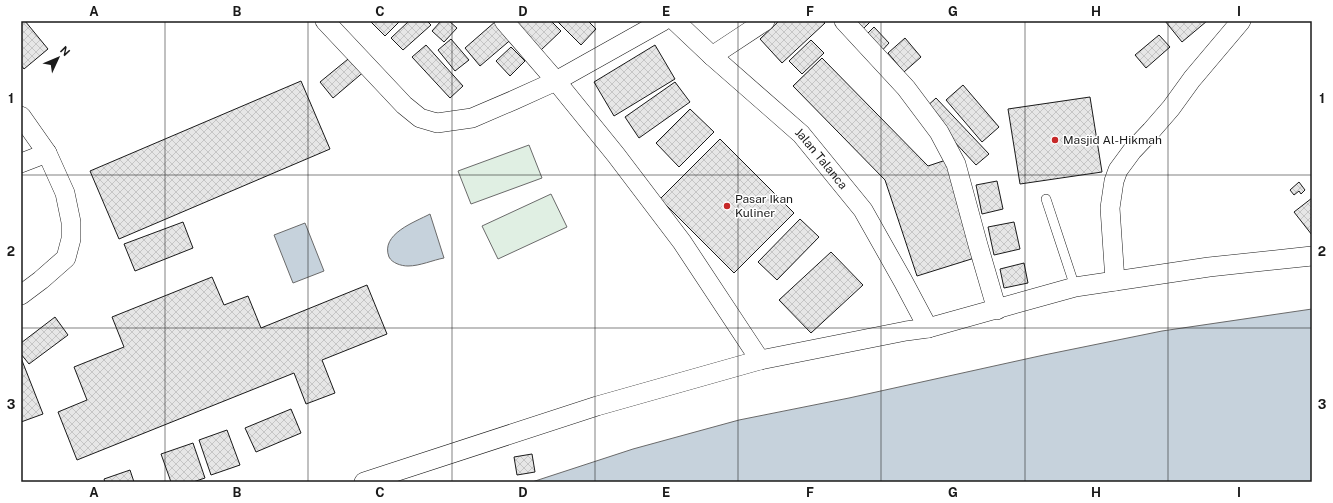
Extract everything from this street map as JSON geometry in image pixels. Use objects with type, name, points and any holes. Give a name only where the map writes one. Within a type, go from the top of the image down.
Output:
[{"type":"street","points":[[325,21],[404,106],[420,118],[437,123],[472,118],[556,81],[663,21]]},
{"type":"street","points":[[504,21],[556,81],[616,155],[682,242],[760,360]]},
{"type":"street","name":"Jalan Talanca","points":[[675,21],[712,56],[801,134],[863,210],[928,328]]},
{"type":"street","points":[[712,56],[765,21]]},
{"type":"street","points":[[844,21],[906,88],[939,132],[956,164],[997,310]]},
{"type":"street","points":[[1115,281],[1110,208],[1114,181],[1118,170],[1132,151],[1166,113],[1192,79],[1241,21]]},
{"type":"street","points":[[21,116],[47,153],[65,193],[71,222],[71,240],[66,258],[21,295]]},
{"type":"street","points":[[21,163],[47,153]]},
{"type":"street","points":[[364,482],[597,406],[760,360],[928,328],[1075,287],[1209,267],[1312,256]]},
{"type":"lane","points":[[1046,199],[1075,287]]},
{"type":"green space","points":[[529,145],[542,178],[471,204],[458,171]]},
{"type":"green space","points":[[551,194],[567,227],[498,259],[482,226]]},
{"type":"shaded area","points":[[430,214],[444,258],[408,266],[400,265],[392,261],[389,257],[388,249],[394,235],[408,225]]},
{"type":"shaded area","points":[[305,223],[324,271],[293,283],[274,235]]},
{"type":"shaded area","points":[[1312,309],[1312,482],[532,482],[633,449],[739,420],[1162,331]]},
{"type":"building","points":[[21,21],[25,21],[48,49],[24,69],[21,65]]},
{"type":"building","points":[[370,21],[400,21],[385,36]]},
{"type":"building","points":[[409,21],[427,21],[431,25],[403,50],[391,38]]},
{"type":"building","points":[[441,21],[449,21],[457,28],[444,42],[432,31]]},
{"type":"building","points":[[496,21],[514,37],[480,66],[465,48]]},
{"type":"building","points":[[512,21],[551,21],[561,31],[541,50]]},
{"type":"building","points":[[557,21],[588,21],[596,29],[581,45]]},
{"type":"building","points":[[779,21],[823,21],[825,23],[782,63],[760,39]]},
{"type":"building","points":[[850,21],[871,21],[860,32]]},
{"type":"building","points":[[1165,21],[1207,21],[1182,42]]},
{"type":"building","points":[[874,27],[889,43],[878,55],[862,39]]},
{"type":"building","points":[[1159,35],[1170,47],[1146,68],[1135,55]]},
{"type":"building","points":[[905,38],[921,57],[904,72],[888,53]]},
{"type":"building","points":[[451,39],[469,60],[455,71],[438,50]]},
{"type":"building","points":[[811,40],[824,53],[802,74],[789,61]]},
{"type":"building","points":[[426,45],[463,86],[450,98],[412,57]]},
{"type":"building","points":[[655,45],[675,79],[614,116],[594,82]]},
{"type":"building","points":[[511,47],[525,61],[510,76],[496,61]]},
{"type":"building","points":[[353,55],[366,70],[333,98],[320,82]]},
{"type":"building","points":[[822,58],[928,166],[949,159],[981,256],[917,276],[885,180],[793,86]]},
{"type":"building","points":[[301,81],[330,149],[119,239],[90,171]]},
{"type":"building","points":[[675,82],[690,102],[639,138],[625,117]]},
{"type":"building","points":[[963,85],[999,127],[982,142],[946,100]]},
{"type":"building","name":"Masjid Al-Hikmah","points":[[1090,97],[1102,172],[1020,184],[1008,109]]},
{"type":"building","points":[[936,98],[989,154],[976,165],[924,109]]},
{"type":"building","points":[[690,109],[714,132],[679,167],[656,143]]},
{"type":"building","name":"Pasar Ikan Kuliner","points":[[720,139],[794,213],[734,273],[660,199]]},
{"type":"building","points":[[997,181],[1003,209],[982,214],[976,185]]},
{"type":"building","points":[[1299,182],[1305,190],[1301,194],[1299,191],[1294,195],[1290,190]]},
{"type":"building","points":[[1312,198],[1312,235],[1294,212]]},
{"type":"building","points":[[800,219],[819,237],[777,280],[758,262]]},
{"type":"building","points":[[183,222],[193,248],[135,271],[124,244]]},
{"type":"building","points":[[1014,222],[1020,249],[994,255],[988,227]]},
{"type":"building","points":[[831,252],[863,285],[811,333],[779,300]]},
{"type":"building","points":[[1024,263],[1028,283],[1004,288],[1000,269]]},
{"type":"building","points":[[212,277],[224,305],[248,296],[261,328],[367,285],[387,334],[322,360],[335,393],[306,404],[294,373],[77,460],[58,412],[87,400],[74,367],[124,347],[112,317]]},
{"type":"building","points":[[55,317],[68,335],[29,364],[21,354],[21,343]]},
{"type":"building","points":[[21,358],[43,414],[21,422]]},
{"type":"building","points":[[291,409],[301,433],[256,452],[245,428]]},
{"type":"building","points":[[227,430],[240,465],[211,475],[199,440]]},
{"type":"building","points":[[193,443],[205,478],[193,482],[171,482],[161,454]]},
{"type":"building","points":[[532,454],[535,472],[517,475],[514,457]]},
{"type":"building","points":[[130,470],[134,482],[105,482],[104,479]]},
{"type":"place","name":"Masjid Al-Hikmah","points":[[1055,140]]},
{"type":"place","name":"Pasar Ikan Kuliner","points":[[727,206]]}]
